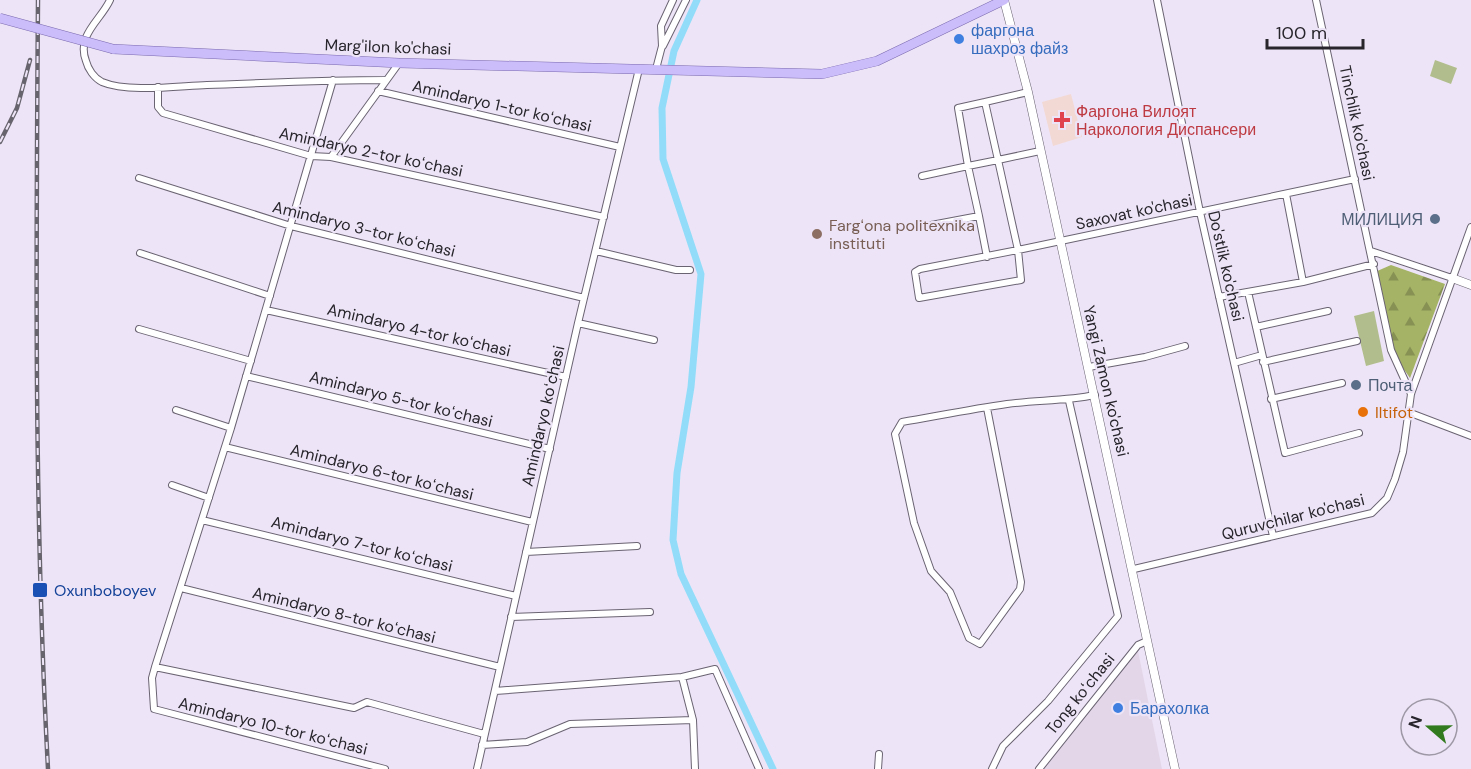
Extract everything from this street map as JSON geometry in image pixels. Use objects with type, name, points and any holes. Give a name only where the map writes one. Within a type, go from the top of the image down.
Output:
[{"type":"main road","name":"Marg'ilon ko'chasi","points":[[0,18],[113,49],[399,63],[822,74],[878,61],[1004,0]]},
{"type":"street","points":[[110,0],[88,30],[84,55],[95,78],[114,86],[158,87],[385,80]]},
{"type":"street","points":[[659,69],[662,46],[661,26],[674,0]]},
{"type":"street","points":[[662,46],[686,0]]},
{"type":"street","name":"Yangi Zamon ko'chasi","points":[[1004,0],[1028,92],[1134,569],[1175,769]]},
{"type":"street","name":"Do'stlik ko'chasi","points":[[1157,0],[1200,212],[1273,536]]},
{"type":"street","name":"Tinchlik ko'chasi","points":[[1316,0],[1391,350],[1411,394]]},
{"type":"street","points":[[331,157],[399,63]]},
{"type":"street","name":"Amindaryo koʻchasi","points":[[477,769],[578,323],[639,69]]},
{"type":"street","points":[[333,80],[231,428],[155,667],[354,708],[367,702],[484,734]]},
{"type":"street","name":"Amindaryo 2-tor koʻchasi","points":[[158,87],[158,107],[163,113],[311,156],[331,157],[604,217]]},
{"type":"street","name":"Amindaryo 1-tor koʻchasi","points":[[378,91],[620,147]]},
{"type":"street","points":[[987,256],[958,108],[1028,92]]},
{"type":"street","points":[[985,102],[1018,250]]},
{"type":"street","points":[[922,176],[1040,151]]},
{"type":"street","name":"Amindaryo 3-tor koʻchasi","points":[[139,178],[291,226],[584,298]]},
{"type":"street","name":"Saxovat ko'chasi","points":[[1018,250],[1021,280],[919,298],[915,272],[987,256],[1355,179]]},
{"type":"street","points":[[1286,194],[1303,282]]},
{"type":"street","points":[[926,226],[979,216]]},
{"type":"street","name":"Quruvchilar ko'chasi","points":[[1134,569],[1372,513],[1380,507],[1395,478],[1411,394],[1471,227]]},
{"type":"street","points":[[596,251],[676,270],[690,270]]},
{"type":"street","points":[[1371,251],[1471,285]]},
{"type":"street","points":[[140,254],[270,296]]},
{"type":"street","points":[[1219,297],[1303,282],[1374,264]]},
{"type":"street","points":[[1248,292],[1285,453],[1359,433]]},
{"type":"street","name":"Amindaryo 4-tor koʻchasi","points":[[266,310],[566,377]]},
{"type":"street","points":[[1256,327],[1329,311]]},
{"type":"street","points":[[578,323],[654,340]]},
{"type":"street","points":[[139,328],[251,361]]},
{"type":"street","points":[[1234,363],[1357,341]]},
{"type":"street","points":[[1089,367],[1145,357],[1185,346]]},
{"type":"street","name":"Amindaryo 5-tor koʻchasi","points":[[246,376],[550,449]]},
{"type":"street","points":[[1271,399],[1342,383]]},
{"type":"street","points":[[987,408],[1021,582],[1020,589],[980,644],[969,638],[950,592],[931,571],[914,523],[895,434],[902,422],[987,408],[1069,401],[1095,395]]},
{"type":"street","points":[[992,769],[1003,746],[1048,701],[1118,616],[1069,401]]},
{"type":"street","points":[[176,410],[231,428]]},
{"type":"street","points":[[1408,412],[1471,436]]},
{"type":"street","name":"Amindaryo 6-tor koʻchasi","points":[[225,447],[532,522]]},
{"type":"street","points":[[172,485],[209,498]]},
{"type":"street","name":"Amindaryo 7-tor koʻchasi","points":[[202,520],[516,596]]},
{"type":"street","points":[[526,552],[637,546]]},
{"type":"street","name":"Amindaryo 8-tor koʻchasi","points":[[181,588],[500,668]]},
{"type":"street","points":[[511,617],[650,612]]},
{"type":"street","name":"Tong koʻchasi","points":[[1038,769],[1138,645],[1147,641]]},
{"type":"street","name":"Amindaryo 10-tor koʻchasi","points":[[155,667],[152,678],[154,710],[385,769]]},
{"type":"street","points":[[495,691],[682,677],[715,669],[759,769]]},
{"type":"street","points":[[682,677],[693,720],[696,769]]},
{"type":"street","points":[[482,746],[527,742],[570,724],[693,720]]},
{"type":"street","points":[[878,769],[879,754]]},
{"type":"shaded area","name":"Фаргона Вилоят Наркология Диспансери","points":[[1071,94],[1082,137],[1053,146],[1042,102]]},
{"type":"shaded area","name":"Барахолка","points":[[1137,646],[1162,769],[1037,769]]},
{"type":"green space","points":[[1435,60],[1457,68],[1451,84],[1430,76]]},
{"type":"green space","points":[[1391,265],[1445,284],[1410,378],[1391,351],[1375,272]]},
{"type":"green space","points":[[1374,311],[1384,361],[1366,366],[1354,316]]},
{"type":"waterway","points":[[697,0],[674,51],[662,108],[663,159],[701,274],[691,387],[677,473],[673,540],[681,574],[773,769]]},
{"type":"railway","points":[[38,0],[38,481],[48,769]]},
{"type":"railway","points":[[0,142],[17,108],[30,60]]},
{"type":"place","name":"фаргона шахроз файз","points":[[959,39]]},
{"type":"place","name":"Фаргона Вилоят Наркология Диспансери","points":[[1062,120]]},
{"type":"place","name":"МИЛИЦИЯ","points":[[1435,219]]},
{"type":"place","name":"Fargʻona politexnika instituti","points":[[817,234]]},
{"type":"place","name":"Почта","points":[[1356,385]]},
{"type":"place","name":"Iltifot","points":[[1363,412]]},
{"type":"place","name":"Oxunboboyev","points":[[40,590]]},
{"type":"place","name":"Барахолка","points":[[1118,708]]}]
